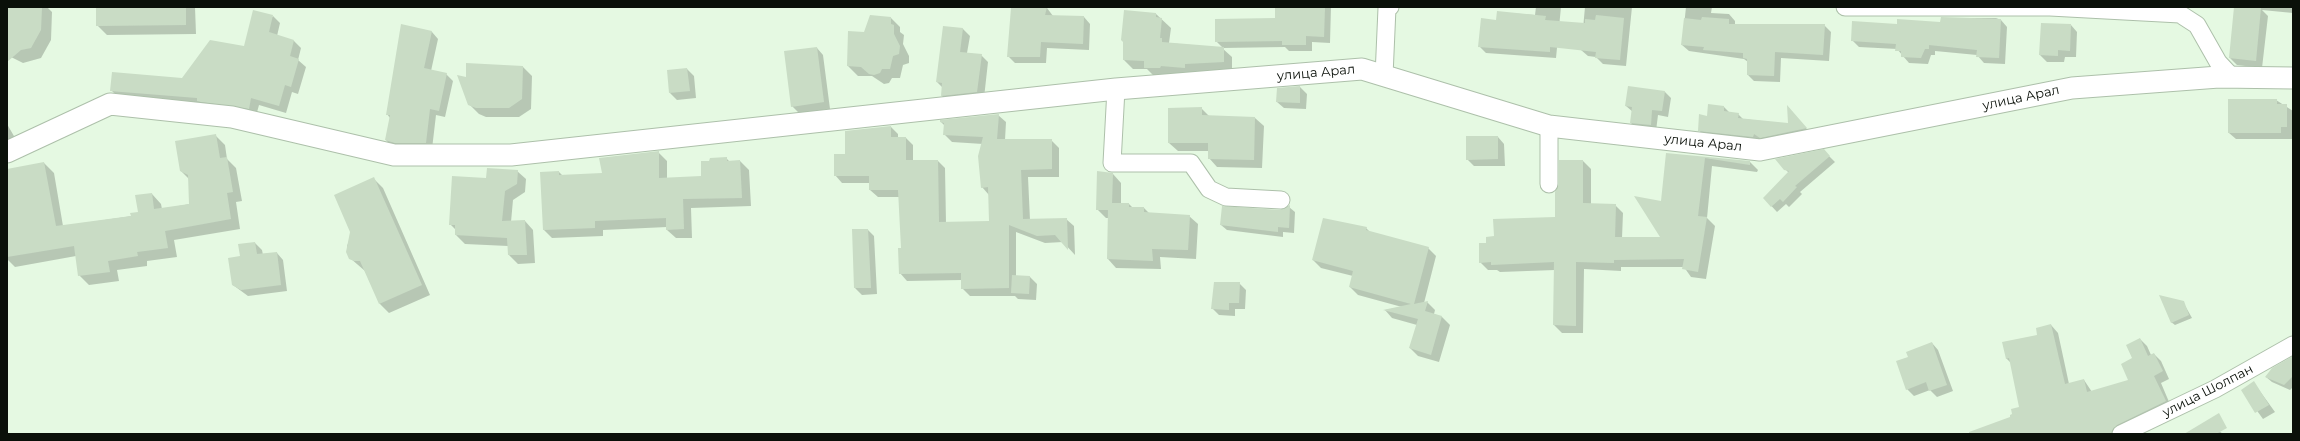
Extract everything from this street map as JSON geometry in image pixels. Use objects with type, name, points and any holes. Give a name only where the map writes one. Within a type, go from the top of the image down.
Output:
[{"type":"street","points":[[1384,76],[1387,8],[1390,7]]},
{"type":"street","points":[[1845,7],[2050,7],[2180,14],[2197,26],[2218,62],[2233,78]]},
{"type":"street","name":"улица Арал","points":[[7,152],[110,104],[232,117],[394,155],[511,155],[1116,89],[1362,69],[1549,126],[1760,150],[2072,88],[2233,78],[2293,78]]},
{"type":"street","points":[[1116,89],[1112,163],[1191,163],[1210,190],[1226,197],[1281,200]]},
{"type":"street","points":[[1549,126],[1549,184]]},
{"type":"street","name":"улица Шолпан","points":[[2121,434],[2215,389],[2293,345]]},
{"type":"building","points":[[7,7],[42,7],[41,30],[31,48],[21,50],[7,62]]},
{"type":"building","points":[[96,7],[186,7],[186,25],[96,26]]},
{"type":"building","points":[[1047,7],[1045,15],[1084,16],[1083,44],[1041,42],[1040,57],[1007,57],[1011,8]]},
{"type":"building","points":[[1275,7],[1325,7],[1324,37],[1306,36],[1306,45],[1282,45],[1282,41],[1215,42],[1215,19],[1275,18]]},
{"type":"building","points":[[2234,7],[2261,8],[2256,61],[2229,58]]},
{"type":"building","points":[[253,10],[273,15],[269,32],[294,40],[290,56],[299,59],[291,87],[285,85],[279,106],[251,98],[249,109],[201,102],[197,101],[197,98],[110,91],[112,72],[182,78],[210,40],[244,46]]},
{"type":"building","points":[[1124,10],[1156,13],[1156,17],[1162,18],[1160,38],[1162,38],[1162,42],[1224,47],[1224,62],[1185,64],[1185,68],[1161,66],[1160,68],[1144,68],[1144,61],[1123,60],[1123,42],[1121,40]]},
{"type":"building","points":[[1497,11],[1546,16],[1545,20],[1585,23],[1585,19],[1595,20],[1596,15],[1624,18],[1620,60],[1595,58],[1596,52],[1550,47],[1550,52],[1478,47],[1481,18],[1496,20]]},
{"type":"building","points":[[870,15],[891,17],[891,24],[894,25],[894,34],[900,46],[899,54],[893,56],[890,69],[882,69],[880,73],[874,75],[869,74],[861,67],[847,66],[848,31],[864,32]]},
{"type":"building","points":[[1702,17],[1729,19],[1729,24],[1825,24],[1823,55],[1775,52],[1774,76],[1747,75],[1747,59],[1743,58],[1743,53],[1703,50],[1704,47],[1681,45],[1684,18],[1701,20]]},
{"type":"building","points":[[1941,17],[2001,19],[1999,58],[1976,57],[1977,50],[1929,45],[1929,49],[1925,49],[1921,58],[1901,57],[1901,51],[1895,51],[1896,44],[1851,41],[1852,21],[1897,24],[1897,19],[1940,22]]},
{"type":"building","points":[[2041,23],[2071,24],[2070,51],[2058,50],[2058,56],[2039,55]]},
{"type":"building","points":[[401,24],[432,31],[424,68],[447,73],[439,111],[430,109],[426,143],[395,143],[385,140],[390,115],[386,115]]},
{"type":"building","points":[[943,26],[963,28],[960,52],[982,54],[977,92],[941,96],[942,83],[936,82]]},
{"type":"building","points":[[817,47],[824,102],[791,107],[784,51]]},
{"type":"building","points":[[466,63],[523,66],[522,99],[509,108],[476,108],[468,105],[457,75],[466,77]]},
{"type":"building","points":[[687,68],[690,91],[669,93],[667,70]]},
{"type":"building","points":[[1300,86],[1300,103],[1276,102],[1277,88]]},
{"type":"building","points":[[1628,86],[1665,91],[1662,111],[1652,110],[1651,125],[1630,123],[1632,107],[1625,106]]},
{"type":"building","points":[[2228,99],[2277,99],[2277,104],[2287,104],[2287,127],[2281,127],[2281,133],[2228,133]]},
{"type":"building","points":[[1708,104],[1724,106],[1724,111],[1739,113],[1738,118],[1788,123],[1787,105],[1807,128],[1760,138],[1754,134],[1753,137],[1698,131],[1699,114],[1707,116]]},
{"type":"building","points":[[1202,107],[1202,115],[1255,117],[1254,160],[1208,159],[1208,143],[1168,143],[1168,108]]},
{"type":"building","points":[[999,114],[997,139],[1052,139],[1052,169],[1021,170],[1023,219],[1067,218],[1068,250],[1055,235],[1037,236],[1009,225],[1009,288],[961,289],[961,273],[899,274],[898,248],[901,248],[898,190],[869,190],[869,176],[834,176],[834,154],[845,154],[845,131],[891,126],[891,137],[906,137],[906,160],[938,160],[939,222],[989,221],[988,187],[981,188],[978,156],[983,137],[943,135],[944,123],[940,122],[940,120]]},
{"type":"building","points":[[216,134],[220,158],[227,157],[233,192],[227,193],[231,219],[165,231],[168,248],[137,252],[138,256],[108,261],[110,272],[78,276],[74,246],[7,257],[7,169],[44,162],[56,226],[131,216],[130,213],[138,212],[135,195],[152,193],[154,209],[189,204],[188,175],[180,171],[175,141]]},
{"type":"building","points":[[1466,136],[1498,136],[1498,159],[1466,160]]},
{"type":"building","points":[[1824,149],[1830,156],[1795,186],[1797,187],[1783,202],[1780,199],[1771,207],[1763,198],[1789,171],[1784,170],[1775,159]]},
{"type":"building","points":[[659,151],[659,178],[701,176],[701,161],[709,161],[710,158],[727,157],[727,161],[740,160],[742,198],[683,199],[684,229],[666,230],[666,218],[595,221],[595,228],[543,230],[540,172],[559,171],[559,175],[602,173],[599,158]]},
{"type":"building","points":[[1666,153],[1750,161],[1750,165],[1705,158],[1698,216],[1707,217],[1698,272],[1682,269],[1684,259],[1614,260],[1614,263],[1576,262],[1576,326],[1553,325],[1554,262],[1491,265],[1491,262],[1479,263],[1479,243],[1486,243],[1486,237],[1494,236],[1493,219],[1555,217],[1555,192],[1559,184],[1559,160],[1583,160],[1583,203],[1616,204],[1615,237],[1660,237],[1634,196],[1661,201]]},
{"type":"building","points":[[487,168],[518,170],[517,184],[505,191],[502,221],[525,220],[527,255],[508,255],[507,238],[455,235],[455,225],[449,225],[452,176],[486,178]]},
{"type":"building","points":[[1097,171],[1113,173],[1112,203],[1129,203],[1129,207],[1144,207],[1144,212],[1190,215],[1188,250],[1152,249],[1153,261],[1107,259],[1108,210],[1096,210]]},
{"type":"building","points":[[374,177],[422,285],[379,304],[360,261],[349,259],[346,252],[350,232],[334,195]]},
{"type":"building","points":[[1290,205],[1289,228],[1278,227],[1278,232],[1220,225],[1222,206],[1280,210]]},
{"type":"building","points":[[1323,218],[1367,227],[1366,230],[1429,247],[1414,304],[1428,301],[1425,311],[1442,316],[1431,355],[1409,348],[1418,319],[1383,310],[1411,304],[1349,287],[1353,271],[1312,260]]},
{"type":"building","points":[[852,229],[868,229],[871,288],[854,288]]},
{"type":"building","points":[[255,242],[257,254],[277,252],[281,285],[241,290],[232,285],[228,258],[240,256],[238,244]]},
{"type":"building","points":[[1012,275],[1030,276],[1029,294],[1011,293]]},
{"type":"building","points":[[1214,282],[1240,282],[1239,303],[1229,303],[1229,310],[1211,309]]},
{"type":"building","points":[[2159,295],[2184,301],[2189,315],[2171,323]]},
{"type":"building","points":[[2051,324],[2065,384],[2084,379],[2087,392],[2128,380],[2121,364],[2132,358],[2126,345],[2140,338],[2148,356],[2154,353],[2163,371],[2154,376],[2166,401],[2117,425],[2111,434],[1969,434],[1969,432],[2010,417],[2012,414],[2011,409],[2019,407],[2009,358],[2006,359],[2002,342],[2037,335],[2036,328]]},
{"type":"building","points":[[1932,342],[1947,385],[1929,391],[1926,382],[1906,390],[1896,361],[1908,357],[1906,352]]},
{"type":"building","points":[[2293,356],[2293,376],[2284,385],[2265,377],[2272,368]]},
{"type":"building","points":[[2254,381],[2269,405],[2255,413],[2241,390]]},
{"type":"building","points":[[2219,413],[2227,428],[2216,434],[2184,434]]}]
